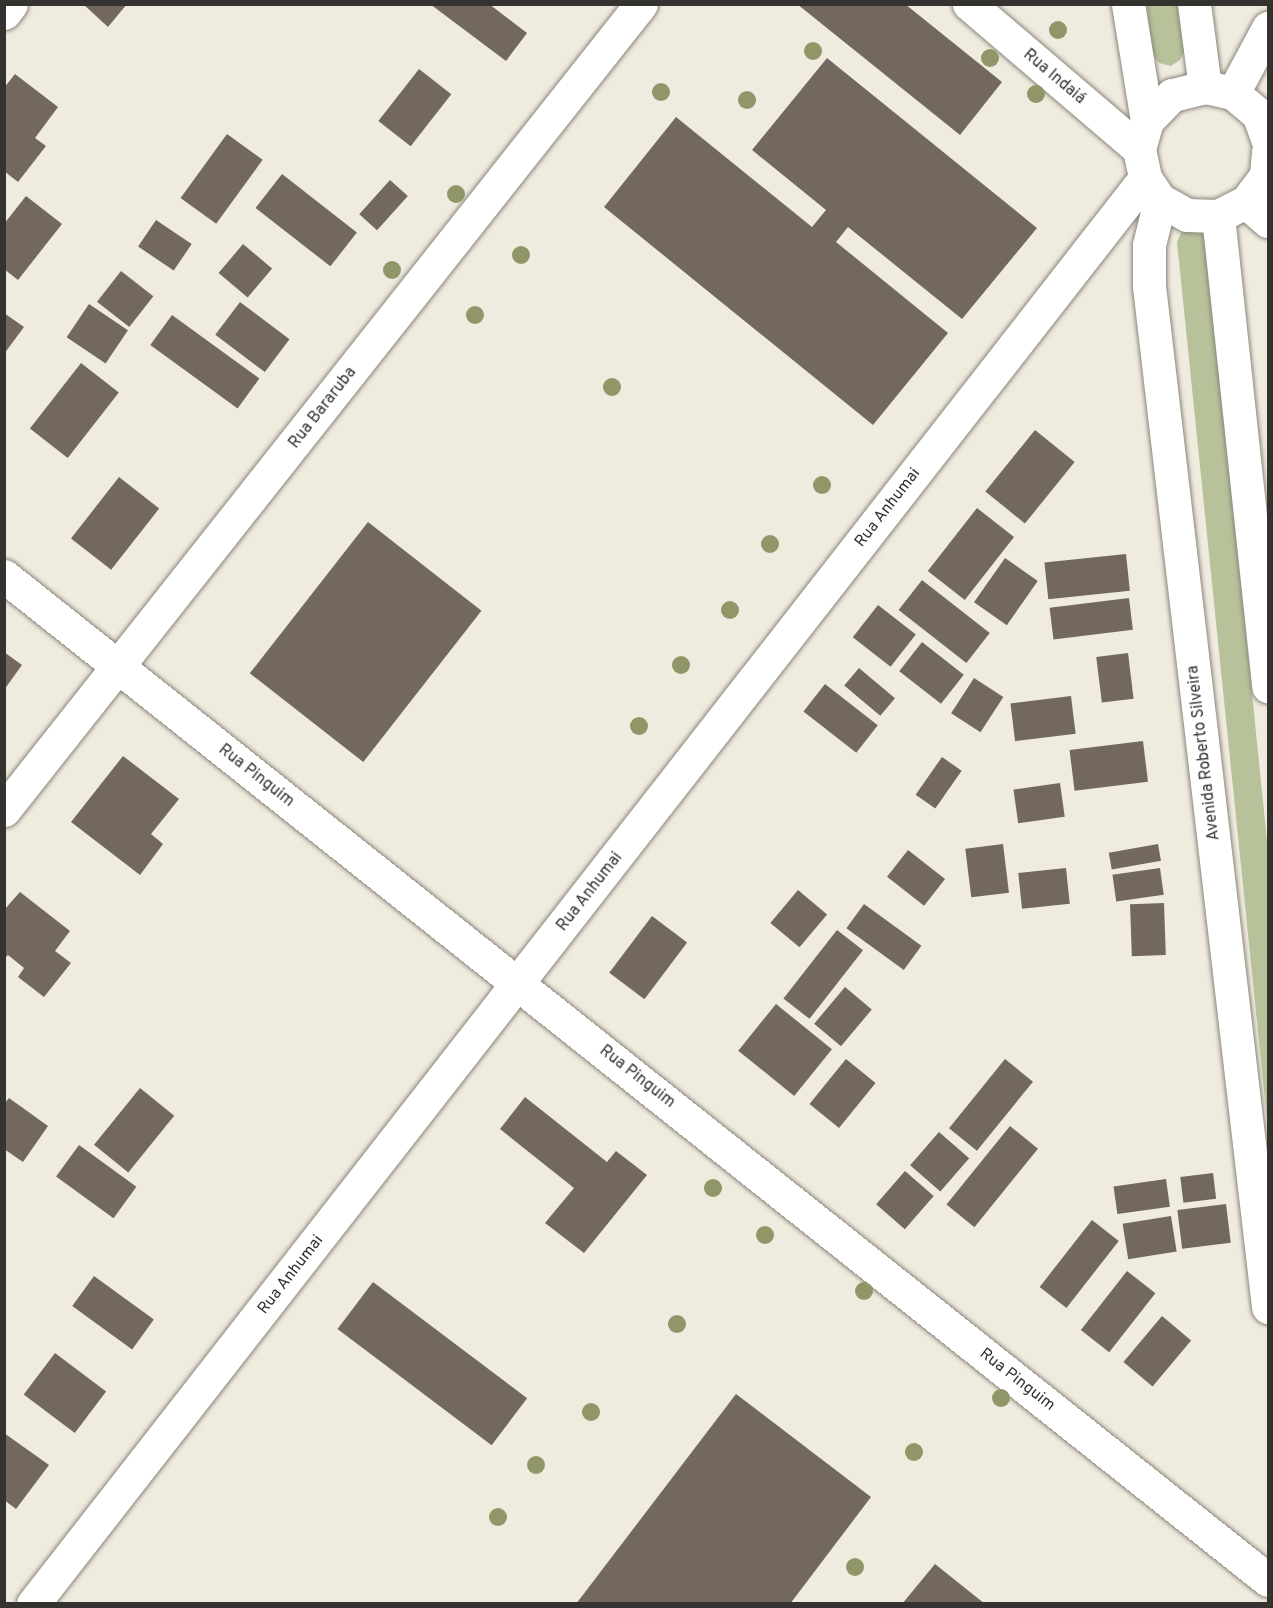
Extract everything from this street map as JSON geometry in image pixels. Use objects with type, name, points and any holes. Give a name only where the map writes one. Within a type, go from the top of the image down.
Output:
[{"type":"street","points":[[4,13],[11,4]]},
{"type":"street","name":"Rua Bararuba","points":[[4,810],[640,4]]},
{"type":"street","name":"Rua Indaiá","points":[[969,4],[1148,162],[1187,215],[1244,213]]},
{"type":"street","name":"Avenida Roberto Silveira","points":[[1128,4],[1148,162],[1149,286],[1269,1307]]},
{"type":"street","points":[[1194,4],[1219,90],[1265,122]]},
{"type":"street","points":[[1219,90],[1269,28]]},
{"type":"street","name":"Rua Anhumai","points":[[33,1604],[519,983],[1148,162],[1172,95],[1219,90]]},
{"type":"street","points":[[1268,167],[1244,213],[1269,686]]},
{"type":"street","name":"Rua Pinguim","points":[[4,576],[1269,1580]]},
{"type":"green space","points":[[1147,5],[1179,5],[1185,49],[1180,60],[1171,66],[1159,63],[1152,53]]},
{"type":"green space","points":[[1183,229],[1197,229],[1206,238],[1268,851],[1268,1129],[1177,242]]},
{"type":"building","points":[[83,4],[127,4],[108,27]]},
{"type":"building","points":[[430,4],[489,4],[527,33],[506,61]]},
{"type":"building","points":[[797,4],[905,4],[1002,82],[960,135]]},
{"type":"building","points":[[827,58],[1037,228],[962,319],[848,227],[836,242],[948,333],[873,425],[604,207],[676,117],[812,227],[826,210],[752,150]]},
{"type":"building","points":[[419,69],[451,94],[411,146],[378,121]]},
{"type":"building","points":[[15,74],[58,107],[35,138],[46,146],[18,182],[4,171],[4,88]]},
{"type":"building","points":[[227,134],[263,160],[216,224],[181,198]]},
{"type":"building","points":[[282,174],[357,232],[330,266],[256,208]]},
{"type":"building","points":[[390,180],[408,196],[377,230],[359,214]]},
{"type":"building","points":[[26,196],[62,224],[18,280],[4,269],[4,224]]},
{"type":"building","points":[[156,220],[192,244],[174,271],[138,247]]},
{"type":"building","points":[[243,244],[272,268],[248,298],[219,273]]},
{"type":"building","points":[[121,271],[153,296],[129,327],[97,302]]},
{"type":"building","points":[[240,302],[290,339],[265,372],[215,335]]},
{"type":"building","points":[[89,304],[128,330],[106,363],[67,337]]},
{"type":"building","points":[[4,313],[24,327],[4,354]]},
{"type":"building","points":[[172,315],[259,378],[238,408],[150,345]]},
{"type":"building","points":[[81,363],[119,393],[68,458],[30,428]]},
{"type":"building","points":[[1035,430],[1075,462],[1025,523],[985,491]]},
{"type":"building","points":[[119,477],[159,508],[111,570],[71,538]]},
{"type":"building","points":[[977,508],[1014,537],[965,600],[928,571]]},
{"type":"building","points":[[368,522],[481,611],[363,762],[250,673]]},
{"type":"building","points":[[1126,554],[1130,591],[1048,599],[1044,563]]},
{"type":"building","points":[[1005,558],[1038,581],[1007,625],[974,602]]},
{"type":"building","points":[[922,580],[990,633],[966,663],[899,610]]},
{"type":"building","points":[[1129,598],[1133,630],[1053,640],[1050,608]]},
{"type":"building","points":[[878,605],[916,635],[891,667],[853,637]]},
{"type":"building","points":[[922,642],[964,675],[941,704],[899,671]]},
{"type":"building","points":[[4,652],[22,665],[4,690]]},
{"type":"building","points":[[1128,653],[1134,699],[1102,703],[1096,657]]},
{"type":"building","points":[[859,668],[895,698],[880,716],[844,686]]},
{"type":"building","points":[[974,678],[1003,697],[980,732],[951,713]]},
{"type":"building","points":[[825,684],[878,725],[856,753],[803,712]]},
{"type":"building","points":[[1071,696],[1076,734],[1015,741],[1010,703]]},
{"type":"building","points":[[1143,741],[1148,782],[1075,791],[1070,750]]},
{"type":"building","points":[[123,756],[179,799],[151,834],[163,844],[140,875],[71,822]]},
{"type":"building","points":[[942,757],[962,771],[935,808],[916,795]]},
{"type":"building","points":[[1060,783],[1065,817],[1018,823],[1013,790]]},
{"type":"building","points":[[1003,844],[1009,893],[971,897],[965,849]]},
{"type":"building","points":[[1158,844],[1161,861],[1112,869],[1109,853]]},
{"type":"building","points":[[908,850],[945,879],[924,906],[887,877]]},
{"type":"building","points":[[1066,868],[1070,904],[1022,909],[1018,873]]},
{"type":"building","points":[[1160,868],[1164,895],[1116,901],[1112,875]]},
{"type":"building","points":[[798,890],[827,914],[799,947],[770,923]]},
{"type":"building","points":[[20,892],[70,931],[55,951],[71,963],[44,997],[18,977],[24,968],[8,955],[4,959],[4,910]]},
{"type":"building","points":[[1164,903],[1166,955],[1132,956],[1130,904]]},
{"type":"building","points":[[864,904],[921,946],[904,970],[846,928]]},
{"type":"building","points":[[652,916],[687,942],[644,999],[609,973]]},
{"type":"building","points":[[837,930],[863,950],[809,1019],[783,999]]},
{"type":"building","points":[[845,987],[872,1009],[841,1046],[814,1024]]},
{"type":"building","points":[[776,1004],[832,1049],[794,1096],[738,1051]]},
{"type":"building","points":[[846,1059],[876,1083],[839,1128],[809,1104]]},
{"type":"building","points":[[1005,1059],[1033,1082],[977,1151],[949,1128]]},
{"type":"building","points":[[140,1088],[174,1116],[128,1172],[94,1145]]},
{"type":"building","points":[[525,1097],[607,1162],[616,1151],[647,1175],[584,1253],[545,1223],[574,1188],[500,1129]]},
{"type":"building","points":[[9,1098],[48,1126],[23,1162],[4,1149],[4,1104]]},
{"type":"building","points":[[1010,1126],[1038,1149],[974,1227],[946,1204]]},
{"type":"building","points":[[939,1132],[969,1158],[940,1191],[910,1165]]},
{"type":"building","points":[[79,1145],[136,1187],[114,1218],[56,1177]]},
{"type":"building","points":[[905,1171],[934,1196],[905,1229],[876,1204]]},
{"type":"building","points":[[1213,1173],[1216,1199],[1183,1203],[1180,1177]]},
{"type":"building","points":[[1166,1179],[1170,1207],[1117,1214],[1114,1186]]},
{"type":"building","points":[[1226,1204],[1231,1243],[1182,1249],[1177,1210]]},
{"type":"building","points":[[1171,1216],[1177,1252],[1128,1259],[1123,1224]]},
{"type":"building","points":[[1092,1220],[1119,1241],[1066,1308],[1040,1287]]},
{"type":"building","points":[[1127,1271],[1155,1293],[1109,1352],[1081,1330]]},
{"type":"building","points":[[94,1276],[154,1319],[132,1349],[72,1306]]},
{"type":"building","points":[[373,1282],[527,1398],[492,1445],[337,1329]]},
{"type":"building","points":[[1162,1316],[1191,1340],[1153,1386],[1123,1362]]},
{"type":"building","points":[[55,1353],[106,1392],[75,1433],[24,1395]]},
{"type":"building","points":[[736,1394],[871,1497],[790,1604],[576,1604]]},
{"type":"building","points":[[4,1433],[49,1465],[16,1509],[4,1500]]},
{"type":"building","points":[[935,1564],[985,1604],[902,1604]]}]
